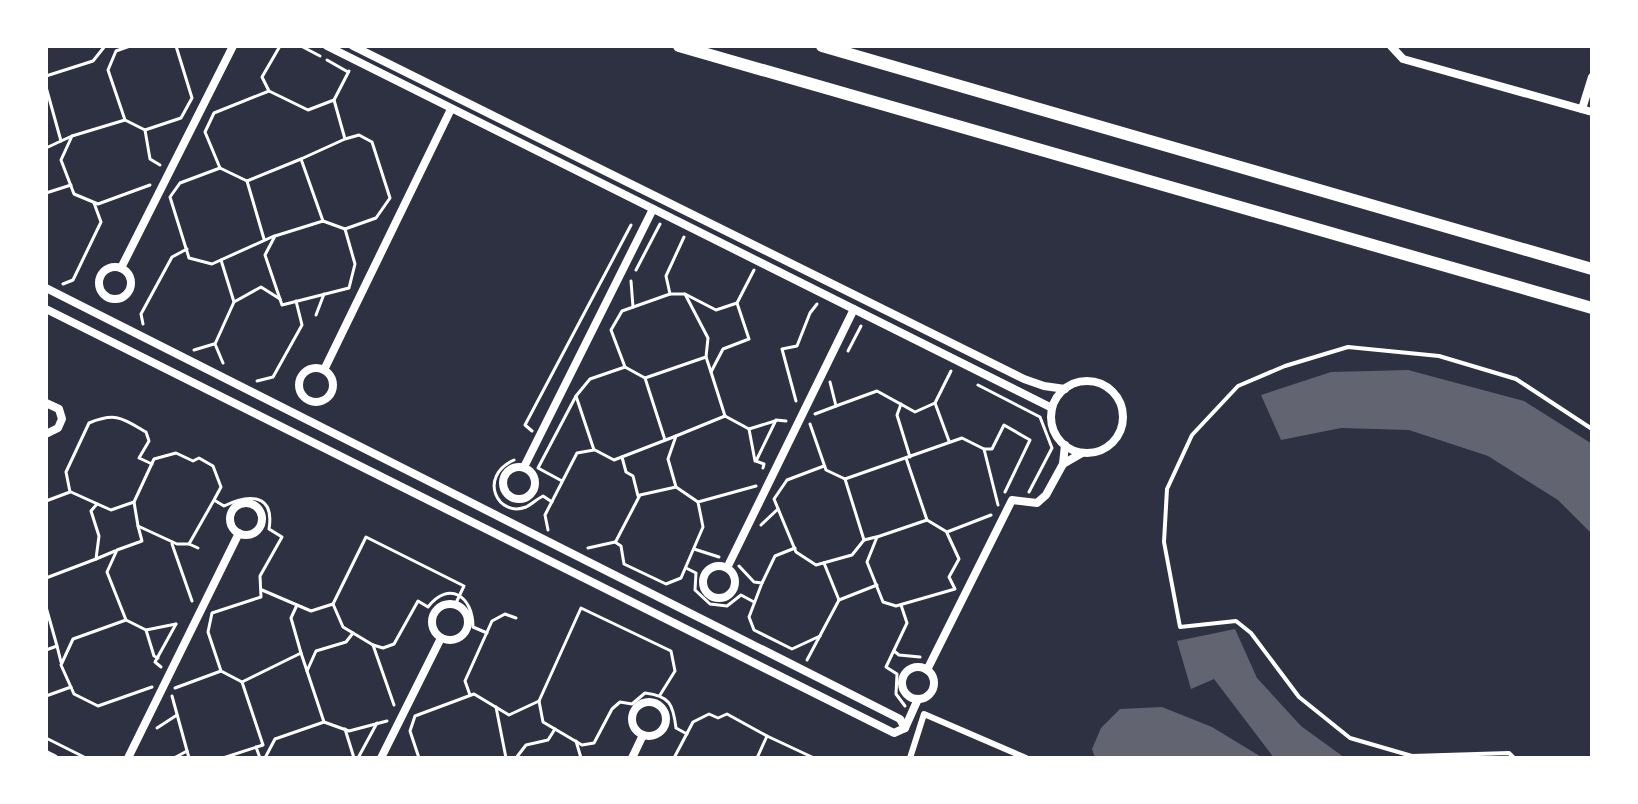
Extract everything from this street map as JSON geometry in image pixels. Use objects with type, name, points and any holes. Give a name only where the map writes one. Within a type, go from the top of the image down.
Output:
[{"type":"main road","points":[[679,46],[1592,308]]},
{"type":"main road","points":[[822,46],[1592,269]]},
{"type":"street","points":[[121,268],[233,46]]},
{"type":"street","points":[[327,46],[1052,408]]},
{"type":"street","points":[[353,46],[1024,379],[1065,389],[1086,381],[1108,388],[1121,407],[1120,430],[1114,440],[1094,452],[1082,453],[1063,464]]},
{"type":"street","points":[[1391,46],[1403,59],[1587,111],[1592,77]]},
{"type":"street","points":[[324,370],[451,109]]},
{"type":"street","points":[[524,467],[653,209]]},
{"type":"street","points":[[121,268],[131,281],[129,291],[121,298],[111,299],[99,289],[99,278],[106,269],[121,268]]},
{"type":"street","points":[[46,288],[900,719],[905,728]]},
{"type":"street","points":[[46,309],[894,733],[905,728],[918,699]]},
{"type":"street","points":[[727,568],[854,309]]},
{"type":"street","points":[[307,370],[324,370],[332,383],[330,393],[317,402],[306,399],[299,390],[300,379],[307,370]]},
{"type":"street","points":[[1065,389],[1052,408],[1054,432],[1065,445],[1082,453]]},
{"type":"street","points":[[46,403],[59,409],[62,419],[58,428],[46,434]]},
{"type":"street","points":[[927,670],[1012,500],[1037,503],[1046,495],[1063,464],[1065,445]]},
{"type":"street","points":[[524,467],[535,479],[533,490],[525,498],[514,499],[505,492],[503,478],[509,469],[524,467]]},
{"type":"street","points":[[128,758],[239,533]]},
{"type":"street","points":[[717,566],[727,568],[734,576],[733,591],[724,598],[713,597],[703,586],[704,575],[717,566]]},
{"type":"street","points":[[455,605],[466,616],[467,628],[453,640],[441,638],[434,630],[434,614],[441,606],[455,605]]},
{"type":"street","points":[[381,758],[441,638]]},
{"type":"street","points":[[916,667],[927,670],[933,678],[933,688],[928,696],[918,699],[905,692],[904,677],[916,667]]},
{"type":"street","points":[[647,703],[658,705],[665,713],[665,724],[654,736],[643,735],[633,723],[634,712],[647,703]]},
{"type":"street","points":[[910,758],[924,714],[1026,758]]},
{"type":"street","points":[[632,758],[643,735]]},
{"type":"street","points":[[46,754],[54,758]]},
{"type":"lane","points":[[1514,758],[1509,753],[1412,756],[1350,738],[1299,697],[1251,633],[1236,621],[1180,627],[1164,542],[1167,489],[1192,435],[1238,386],[1285,366],[1348,347],[1439,356],[1516,379],[1592,429]]},
{"type":"path","points":[[46,76],[93,61],[105,46],[116,51],[130,46]]},
{"type":"path","points":[[46,148],[72,136],[125,120],[145,130],[181,118],[192,98],[177,46]]},
{"type":"path","points":[[280,46],[262,77],[269,91],[308,110],[334,100]]},
{"type":"path","points":[[116,51],[108,70],[125,120]]},
{"type":"path","points":[[345,139],[334,100],[354,60]]},
{"type":"path","points":[[46,87],[61,141]]},
{"type":"path","points":[[265,240],[247,181],[220,168],[205,132],[214,113],[269,91]]},
{"type":"path","points":[[145,130],[150,159],[162,166]]},
{"type":"path","points":[[220,168],[180,183],[170,197],[189,258],[212,264],[275,236],[323,221],[345,229],[376,218],[390,198],[372,142],[359,135],[247,181]]},
{"type":"path","points":[[72,136],[61,160],[74,194],[98,204],[149,186],[156,176]]},
{"type":"path","points":[[301,159],[323,221]]},
{"type":"path","points":[[46,193],[71,185]]},
{"type":"path","points":[[54,281],[61,285],[73,280],[101,222],[94,203]]},
{"type":"path","points":[[633,307],[630,283],[661,223]]},
{"type":"path","points":[[275,236],[265,255],[282,305],[349,288],[355,264],[345,229]]},
{"type":"path","points":[[670,294],[666,276],[685,236]]},
{"type":"path","points":[[144,328],[141,314],[153,286],[172,257],[187,249]]},
{"type":"path","points":[[221,260],[234,302]]},
{"type":"path","points":[[665,440],[645,378],[625,367],[611,330],[622,311],[670,294],[685,294],[716,310],[737,303],[754,270]]},
{"type":"path","points":[[224,366],[215,344],[234,302],[261,287],[280,299]]},
{"type":"path","points":[[316,315],[324,294]]},
{"type":"path","points":[[685,294],[708,338],[706,357],[725,416],[749,429],[776,420],[788,421]]},
{"type":"path","points":[[256,381],[273,377],[302,325],[296,301]]},
{"type":"path","points":[[711,372],[723,349],[749,339],[737,303]]},
{"type":"path","points":[[794,408],[797,402],[782,349],[797,346],[810,313],[818,303],[828,308]]},
{"type":"path","points":[[842,360],[862,325],[849,319]]},
{"type":"path","points":[[193,351],[215,344]]},
{"type":"path","points":[[645,378],[706,357]]},
{"type":"path","points":[[562,481],[538,468],[576,396],[590,379],[625,367]]},
{"type":"path","points":[[836,371],[830,383],[836,406]]},
{"type":"path","points":[[951,371],[935,403],[915,412],[877,391],[813,415],[810,423],[826,470],[845,479],[962,438],[984,449],[992,449],[1004,425],[1030,440],[1003,496],[996,497]]},
{"type":"path","points":[[977,384],[1040,417],[1052,448],[1024,503]]},
{"type":"path","points":[[576,396],[594,450]]},
{"type":"path","points":[[935,403],[950,442]]},
{"type":"path","points":[[901,404],[897,415],[927,520],[947,532],[959,559],[949,577],[955,589]]},
{"type":"path","points":[[70,492],[66,472],[89,423],[107,416],[121,418],[146,432],[149,441],[139,458],[152,464]]},
{"type":"path","points":[[548,530],[545,515],[577,453],[594,450],[614,460],[725,416]]},
{"type":"path","points":[[756,461],[776,420]]},
{"type":"path","points":[[749,429],[756,461]]},
{"type":"path","points":[[615,542],[621,546],[624,564],[666,584],[681,578],[703,527],[698,502],[676,487],[668,459],[676,436]]},
{"type":"path","points":[[947,532],[989,517],[998,506],[984,449]]},
{"type":"path","points":[[622,457],[626,472],[633,476],[639,497]]},
{"type":"path","points":[[756,461],[764,464],[761,473]]},
{"type":"path","points":[[825,466],[787,480],[774,499],[795,548],[816,565],[852,555],[864,540],[927,520]]},
{"type":"path","points":[[845,479],[864,540]]},
{"type":"path","points":[[698,502],[756,484],[749,500]]},
{"type":"path","points":[[577,543],[591,549],[615,542],[640,495],[676,487]]},
{"type":"path","points":[[46,501],[70,492],[111,510],[134,502]]},
{"type":"path","points":[[96,559],[99,536],[91,511],[97,504]]},
{"type":"path","points":[[759,527],[778,509]]},
{"type":"path","points":[[46,578],[142,541],[138,526]]},
{"type":"path","points":[[260,589],[311,611],[333,604],[366,537],[464,586],[455,605]]},
{"type":"path","points":[[877,537],[867,562],[883,602],[896,606],[955,589]]},
{"type":"path","points":[[172,542],[193,604]]},
{"type":"path","points":[[189,544],[198,548]]},
{"type":"path","points":[[694,549],[719,557],[725,546]]},
{"type":"path","points":[[795,548],[775,556],[749,617],[754,630],[792,649],[820,636]]},
{"type":"path","points":[[117,550],[107,572],[126,620],[146,630],[176,624],[183,627]]},
{"type":"path","points":[[824,563],[839,600]]},
{"type":"path","points":[[738,565],[754,582],[762,583]]},
{"type":"path","points":[[686,568],[696,573],[695,590],[710,604],[727,606],[741,595],[754,602]]},
{"type":"path","points":[[802,670],[839,600],[877,585]]},
{"type":"path","points":[[951,597],[955,589]]},
{"type":"path","points":[[333,604],[343,627],[383,648],[394,644],[418,601],[428,607],[441,596],[450,594],[460,596],[472,608],[473,627],[487,633]]},
{"type":"path","points":[[297,605],[291,618],[301,653]]},
{"type":"path","points":[[900,719],[905,706],[896,694],[897,674],[886,667],[907,623],[901,605]]},
{"type":"path","points":[[46,607],[61,665],[74,694],[98,706],[153,687],[162,668],[155,662],[176,624]]},
{"type":"path","points":[[660,695],[675,671],[671,651],[581,608],[539,701],[543,722],[582,745],[594,743],[612,709],[620,702],[632,704],[645,693],[660,695],[671,703],[676,728],[687,734]]},
{"type":"path","points":[[470,695],[465,681],[492,621],[505,614],[516,618]]},
{"type":"path","points":[[61,665],[73,639],[126,620]]},
{"type":"path","points":[[146,630],[154,656],[158,658]]},
{"type":"path","points":[[324,722],[307,671],[316,651],[346,642],[353,633]]},
{"type":"path","points":[[373,645],[395,706],[415,716],[474,694],[509,715],[539,701]]},
{"type":"path","points":[[46,650],[57,646]]},
{"type":"path","points":[[894,651],[899,655],[919,658]]},
{"type":"path","points":[[189,758],[170,690],[221,671]]},
{"type":"path","points":[[223,758],[263,745],[242,682]]},
{"type":"path","points":[[46,696],[71,687]]},
{"type":"path","points":[[496,707],[506,758]]},
{"type":"path","points":[[674,758],[693,722],[709,714],[718,718],[727,714],[814,758]]},
{"type":"path","points":[[156,728],[177,715]]},
{"type":"path","points":[[415,716],[410,731],[419,758]]},
{"type":"path","points":[[256,747],[262,758],[275,739],[324,722],[349,731],[390,720]]},
{"type":"path","points":[[356,758],[377,723]]},
{"type":"path","points":[[345,729],[356,758]]},
{"type":"path","points":[[516,758],[526,745],[548,740],[555,729]]},
{"type":"path","points":[[757,758],[767,736]]},
{"type":"path","points":[[46,738],[86,758]]},
{"type":"path","points":[[576,741],[581,758]]},
{"type":"path","points":[[174,758],[187,751]]},
{"type":"building","points":[[1408,370],[1524,401],[1589,442],[1592,445],[1592,534],[1558,500],[1488,456],[1409,430],[1341,428],[1281,440],[1261,395],[1331,372]]},
{"type":"building","points":[[1235,629],[1257,678],[1301,726],[1345,758],[1274,758],[1214,679],[1191,689],[1177,641]]},
{"type":"building","points":[[1162,707],[1212,727],[1263,758],[1095,758],[1092,749],[1101,728],[1120,709]]}]
